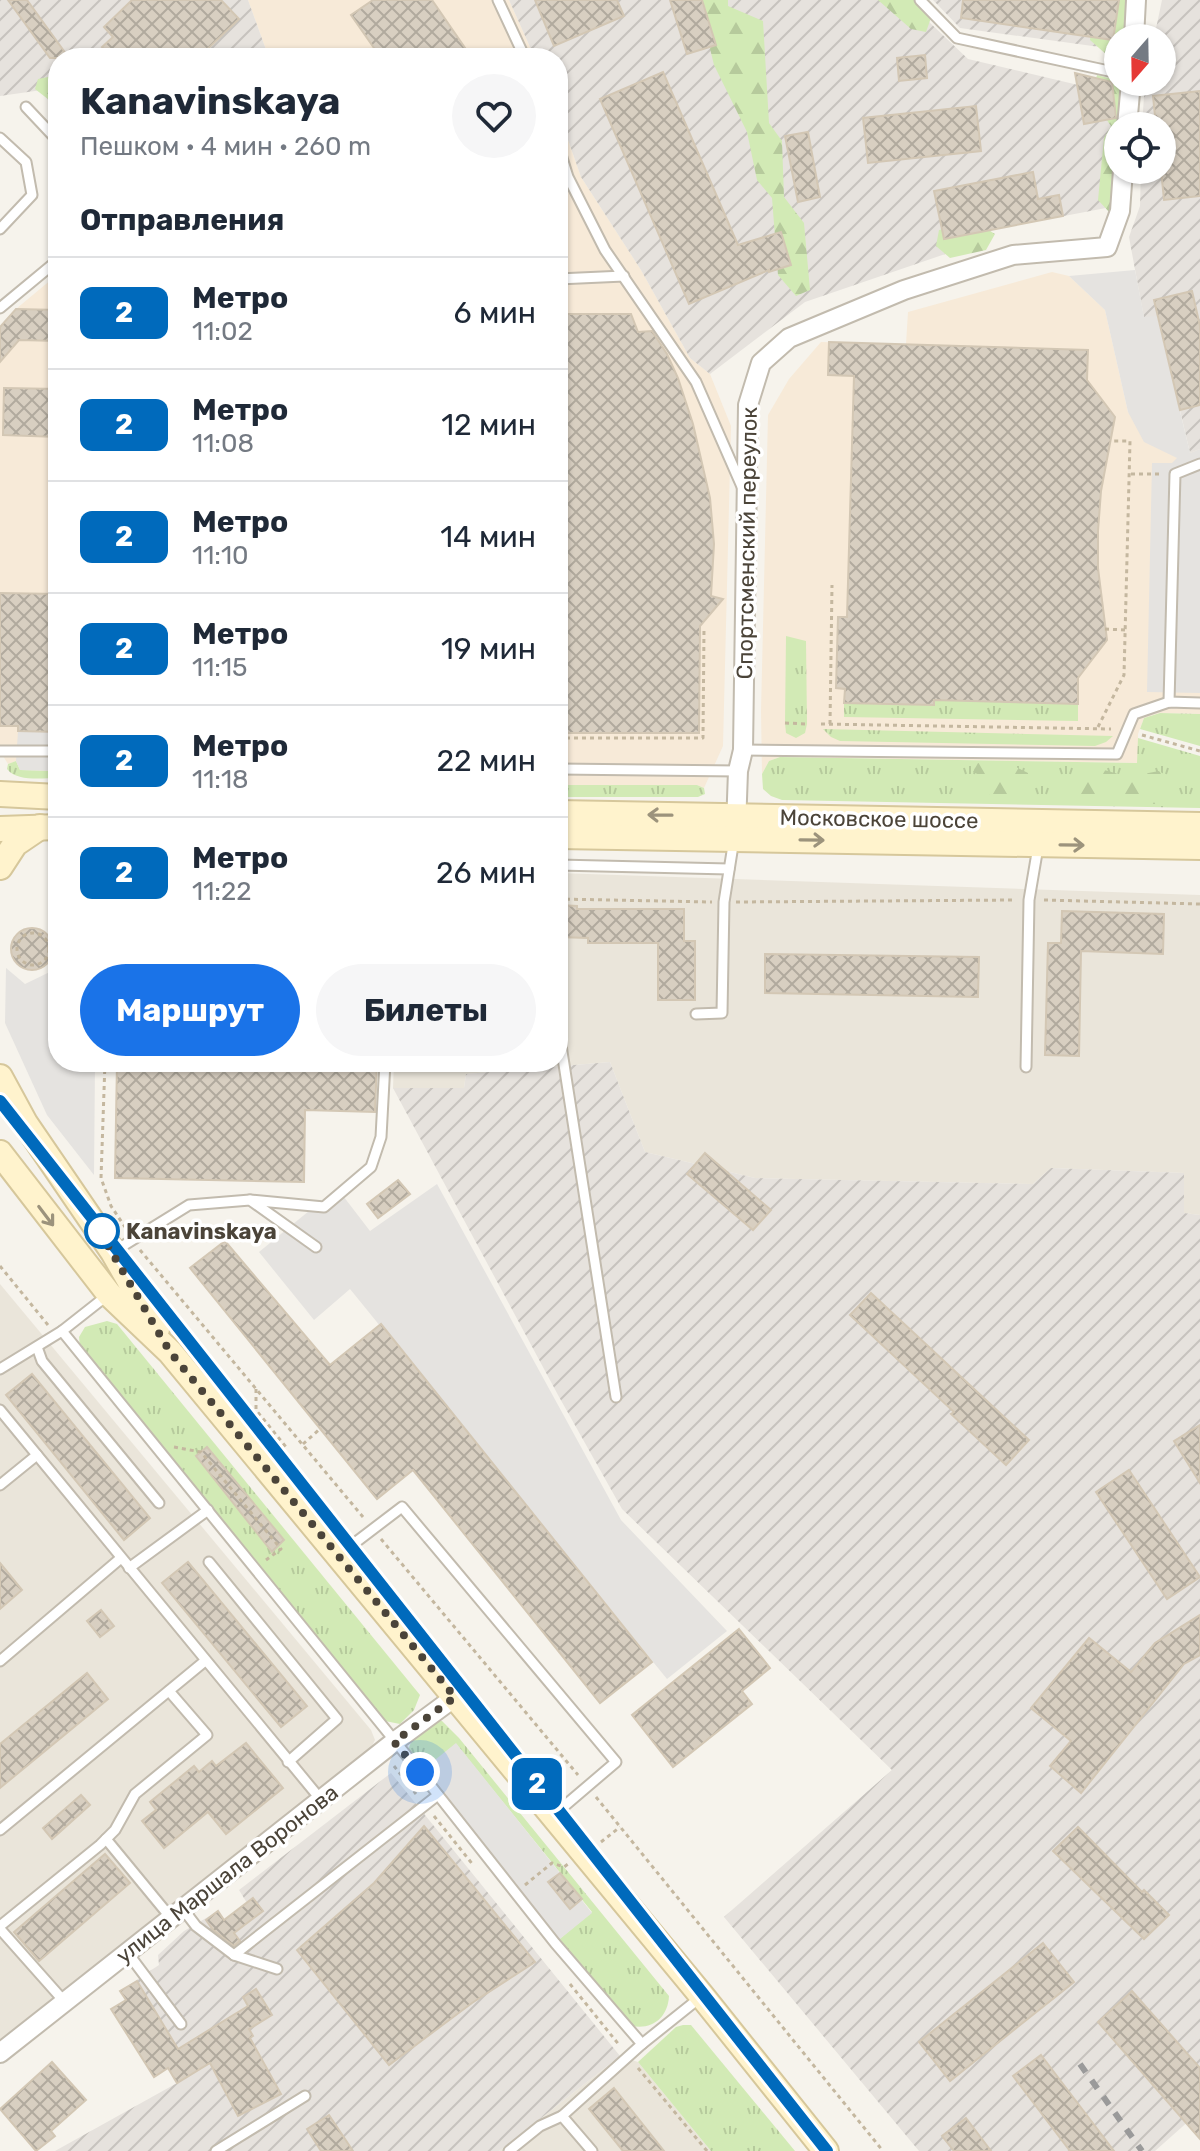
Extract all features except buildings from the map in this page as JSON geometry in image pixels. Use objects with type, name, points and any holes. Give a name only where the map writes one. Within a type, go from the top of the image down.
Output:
[{"type":"main road","points":[[0,794],[48,796]]},
{"type":"main road","name":"Московское шоссе","points":[[568,814],[736,828],[1039,844],[1200,847]]},
{"type":"main road","name":"Московское шоссе","points":[[568,836],[736,828],[1200,825]]},
{"type":"main road","points":[[0,829],[48,827]]},
{"type":"main road","points":[[0,867],[15,844],[48,828]]},
{"type":"main road","points":[[0,1077],[25,1123],[123,1245],[170,1352]]},
{"type":"main road","points":[[0,1153],[109,1294],[170,1352],[702,1996],[826,2151]]},
{"type":"street","points":[[1135,24],[1136,0]]},
{"type":"street","name":"Спортсменский переулок","points":[[736,828],[738,771],[743,750],[748,405],[761,363],[789,338],[904,290],[1013,255],[1107,247],[1120,211],[1122,184]]},
{"type":"street","name":"улица Маршала Воронова","points":[[0,2053],[63,2000],[455,1697]]},
{"type":"lane","points":[[498,0],[520,48]]},
{"type":"lane","points":[[920,0],[957,38],[1104,70]]},
{"type":"lane","points":[[26,107],[48,130]]},
{"type":"lane","points":[[0,138],[26,162],[32,195],[0,229]]},
{"type":"lane","points":[[568,177],[605,250],[696,382],[745,494]]},
{"type":"lane","points":[[0,308],[48,268]]},
{"type":"lane","points":[[568,279],[624,276]]},
{"type":"lane","points":[[1169,702],[1175,474],[1200,464]]},
{"type":"lane","points":[[743,750],[1117,754],[1134,714],[1169,702],[1200,703]]},
{"type":"lane","points":[[0,751],[48,751]]},
{"type":"lane","points":[[568,769],[738,771]]},
{"type":"lane","points":[[696,1014],[722,1013],[724,902],[736,828]]},
{"type":"lane","points":[[1026,1067],[1029,900],[1039,844]]},
{"type":"lane","points":[[568,865],[729,869]]},
{"type":"lane","points":[[123,1245],[189,1205],[250,1200],[324,1207],[371,1167],[381,1137],[384,1072]]},
{"type":"lane","points":[[565,1072],[616,1397]]},
{"type":"lane","points":[[250,1200],[316,1247]]},
{"type":"lane","points":[[0,1369],[59,1333],[109,1294]]},
{"type":"lane","points":[[59,1333],[208,1510],[514,1893],[642,2044]]},
{"type":"lane","points":[[37,1347],[42,1361],[159,1503]]},
{"type":"lane","points":[[0,1410],[322,1801]]},
{"type":"lane","points":[[0,1485],[37,1455]]},
{"type":"lane","points":[[339,1555],[402,1507],[616,1762],[589,1788],[552,1816]]},
{"type":"lane","points":[[129,1568],[208,1510]]},
{"type":"lane","points":[[0,1661],[121,1558]]},
{"type":"lane","points":[[209,1562],[337,1719],[288,1762]]},
{"type":"lane","points":[[0,1830],[205,1661]]},
{"type":"lane","points":[[63,2000],[0,1927],[106,1839],[115,1830],[135,1794],[207,1735],[169,1691]]},
{"type":"lane","points":[[234,1955],[438,1795]]},
{"type":"lane","points":[[106,1839],[177,1913],[234,1955],[277,1969]]},
{"type":"lane","points":[[127,1952],[181,2024]]},
{"type":"lane","points":[[509,2151],[540,2126],[562,2116],[642,2044],[702,1996]]},
{"type":"lane","points":[[216,2151],[305,2096]]},
{"type":"lane","points":[[562,2116],[592,2151]]},
{"type":"path","points":[[1097,729],[1124,675],[1130,441],[1110,441]]},
{"type":"path","points":[[1129,474],[1175,474]]},
{"type":"path","points":[[830,724],[832,585]]},
{"type":"path","points":[[568,738],[703,738],[706,721],[704,629]]},
{"type":"path","points":[[1105,629],[1125,630]]},
{"type":"path","points":[[785,723],[807,724]]},
{"type":"path","points":[[821,724],[1127,731],[1200,751]]},
{"type":"path","points":[[568,899],[724,902],[1029,900],[1200,904]]},
{"type":"path","points":[[28,934],[39,934],[48,944],[47,957],[38,964],[25,964],[17,954],[17,943],[28,934]]},
{"type":"path","points":[[105,1072],[101,1178],[123,1245],[256,1389],[621,1826],[883,2151]]},
{"type":"path","points":[[0,1266],[59,1333]]},
{"type":"path","points":[[256,1389],[256,1410],[286,1447]]},
{"type":"path","points":[[302,1445],[321,1428]]},
{"type":"path","points":[[154,1444],[201,1452],[278,1546]]},
{"type":"path","points":[[514,1893],[552,1863],[564,1867],[621,1826]]},
{"type":"shaded area","points":[[0,0],[248,0],[265,48],[48,48],[48,100],[42,90],[0,96]]},
{"type":"shaded area","points":[[248,0],[509,0],[531,48],[265,48]]},
{"type":"shaded area","points":[[509,0],[906,0],[968,59],[1104,91],[1104,96],[1116,96],[1115,112],[1104,112],[1104,184],[1112,184],[1111,207],[991,230],[992,238],[805,302],[710,374],[690,358],[641,270],[581,177],[568,140],[568,48],[531,48]]},
{"type":"shaded area","points":[[933,0],[1115,0],[1111,24],[1104,24],[1104,48],[960,28]]},
{"type":"shaded area","points":[[1162,0],[1200,0],[1200,449],[1190,453],[1158,317],[1144,318],[1129,237],[1140,206],[1141,184],[1176,184],[1176,112],[1143,112],[1144,96],[1176,96],[1176,24],[1157,24]]},
{"type":"shaded area","points":[[568,140],[581,177],[641,270],[690,358],[710,374],[731,426],[723,746],[704,788],[697,785],[568,785]]},
{"type":"shaded area","points":[[1135,270],[1144,317],[1157,316],[1190,453],[1200,449],[1200,693],[1147,692],[1152,463],[1172,463],[1177,458],[1144,442],[1128,412],[1105,310],[1069,276]]},
{"type":"shaded area","points":[[1052,272],[1069,276],[1105,310],[1128,412],[1177,458],[1200,449],[1200,714],[1160,713],[1144,718],[1138,734],[1138,763],[780,757],[769,761],[762,774],[768,415],[789,379],[821,342],[906,344],[908,312]]},
{"type":"shaded area","points":[[48,282],[48,771],[20,770],[16,761],[8,764],[0,751],[0,327]]},
{"type":"shaded area","points":[[18,731],[48,732],[48,771],[20,770],[16,761]]},
{"type":"shaded area","points":[[568,873],[1200,895],[1200,1215],[1184,1213],[1184,1173],[1051,1168],[1033,1184],[755,1178],[645,1152],[610,1062],[568,1066]]},
{"type":"shaded area","points":[[6,968],[25,984],[48,973],[48,1072],[95,1072],[94,1175],[47,1115],[5,1023]]},
{"type":"shaded area","points":[[610,1062],[645,1152],[755,1178],[1033,1184],[1051,1168],[1184,1173],[1184,1213],[1200,1215],[1200,2111],[1155,2151],[919,2151],[724,1917],[892,1770],[622,1509],[393,1088],[464,1088],[466,1074],[568,1072],[568,1066]]},
{"type":"shaded area","points":[[394,1072],[490,1072],[466,1074],[464,1088],[393,1088]]},
{"type":"shaded area","points":[[437,1184],[621,1520],[727,1631],[667,1679],[350,1289],[314,1320],[259,1252],[337,1188],[370,1231]]},
{"type":"shaded area","points":[[0,1284],[371,1730],[375,1740],[370,1750],[0,2041]]},
{"type":"shaded area","points":[[456,1743],[592,1913],[555,1943],[420,1772]]},
{"type":"shaded area","points":[[391,1773],[620,2056],[499,2151],[55,2151],[177,2083],[120,1991],[159,1965],[158,1955],[184,1931],[218,1911],[225,1920],[247,1903],[239,1890]]},
{"type":"shaded area","points":[[620,2056],[638,2062],[711,2151],[499,2151]]},
{"type":"green space","points":[[698,0],[728,0],[728,6],[763,21],[769,123],[782,141],[784,197],[804,223],[810,290],[796,296],[778,275],[772,198],[757,180],[747,132],[714,65]]},
{"type":"green space","points":[[878,0],[916,0],[932,15],[926,32],[911,29]]},
{"type":"green space","points":[[1095,0],[1126,0],[1125,24],[1104,24],[1104,52],[1090,40]]},
{"type":"green space","points":[[1097,75],[1104,77],[1104,96],[1125,96],[1124,112],[1104,112],[1104,116],[1091,98]]},
{"type":"green space","points":[[48,77],[48,99],[35,89],[38,79]]},
{"type":"green space","points":[[1104,138],[1104,184],[1118,184],[1118,206],[1110,213],[1098,200]]},
{"type":"green space","points":[[975,222],[995,234],[986,250],[950,258],[936,246],[939,230]]},
{"type":"green space","points":[[786,636],[806,641],[807,724],[805,733],[796,738],[786,733],[785,723]]},
{"type":"green space","points":[[934,700],[1078,704],[1078,721],[844,717],[844,703],[933,705]]},
{"type":"green space","points":[[1160,713],[1200,714],[1200,746],[1140,729],[1144,718]]},
{"type":"green space","points":[[823,729],[1113,736],[1095,746],[840,741]]},
{"type":"green space","points":[[1138,738],[1200,756],[1200,808],[782,800],[763,789],[762,774],[769,761],[780,757],[1137,763]]},
{"type":"green space","points":[[16,761],[20,770],[48,771],[48,778],[17,776],[7,769],[8,764]]},
{"type":"green space","points":[[978,763],[1016,767],[1028,773],[1029,792],[1011,799],[986,793],[980,789],[984,777],[973,772]]},
{"type":"green space","points":[[1097,768],[1122,775],[1129,785],[1138,775],[1159,771],[1167,776],[1168,797],[1162,804],[1128,804],[1116,797],[1108,803],[1074,802],[1068,787],[1077,777],[1093,777]]},
{"type":"green space","points":[[568,785],[697,785],[704,788],[705,794],[698,797],[568,797]]},
{"type":"green space","points":[[107,1321],[117,1324],[420,1695],[414,1710],[400,1724],[385,1721],[80,1347],[79,1337],[85,1327]]},
{"type":"green space","points":[[435,1721],[442,1721],[459,1738],[669,1996],[666,2010],[653,2024],[632,2026],[557,1941],[592,1912],[456,1744],[429,1764],[411,1756],[409,1750],[414,1739]]},
{"type":"green space","points":[[691,2025],[795,2151],[711,2151],[638,2062],[676,2027]]},
{"type":"railway","points":[[1080,2064],[1142,2151]]},
{"type":"metro line","name":"2","points":[[0,1101],[827,2151]]},
{"type":"place","name":"Kanavinskaya","points":[[102,1231]]},
{"type":"route","points":[[102,1231],[97,1227],[170,1352],[455,1697],[394,1742],[420,1772]]}]
